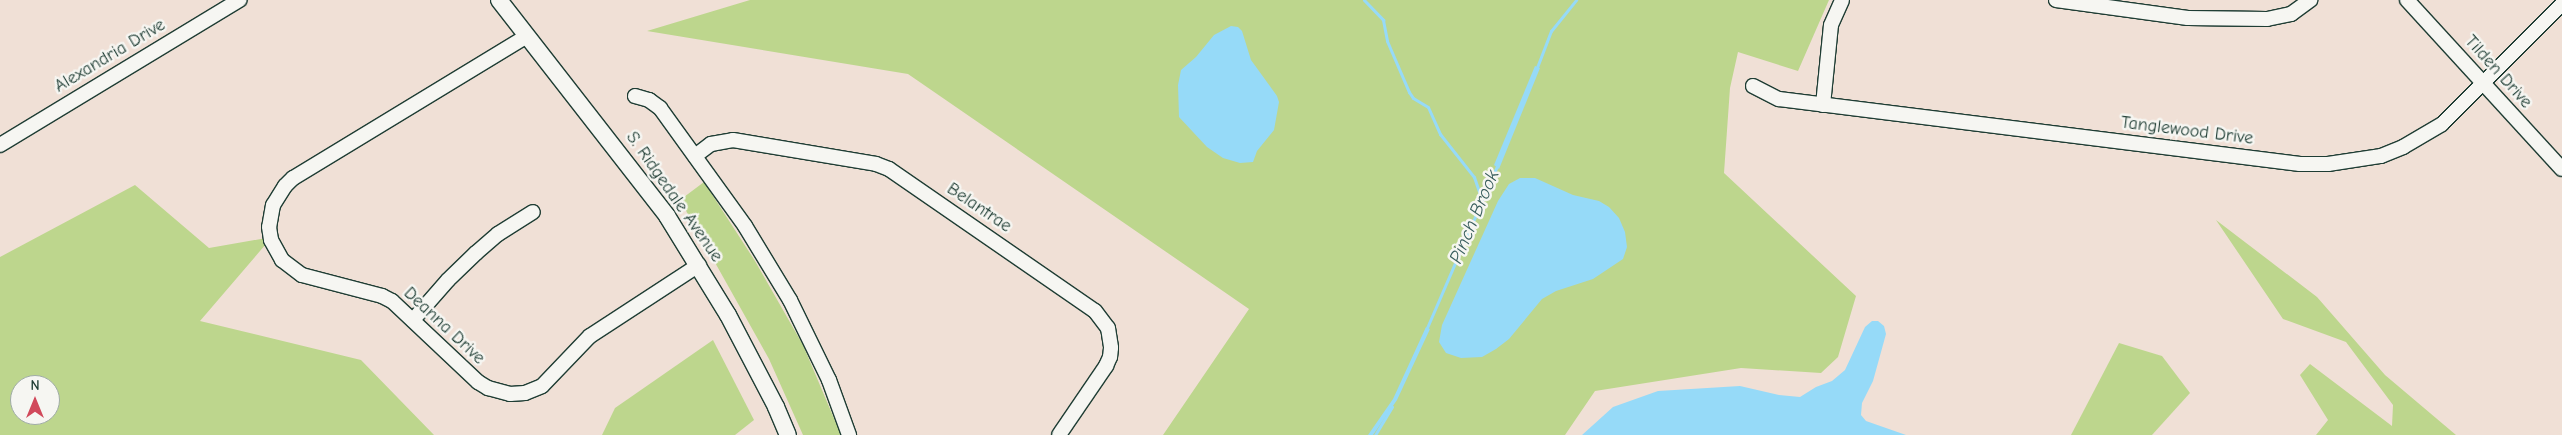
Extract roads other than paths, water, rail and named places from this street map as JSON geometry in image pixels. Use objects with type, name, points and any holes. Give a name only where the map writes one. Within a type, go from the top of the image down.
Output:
[{"type":"main road","name":"S. Ridgedale Avenue","points":[[499,0],[667,216],[699,265],[755,365],[788,435]]},
{"type":"street","name":"Alexandria Drive","points":[[0,145],[239,0]]},
{"type":"street","points":[[1823,105],[1831,25],[1842,0]]},
{"type":"street","points":[[2056,0],[2188,18],[2267,20],[2291,14],[2310,0]]},
{"type":"street","name":"Tilden Drive","points":[[2407,0],[2562,169]]},
{"type":"street","name":"Tanglewood Drive","points":[[1753,86],[1779,99],[1823,105],[2300,164],[2328,164],[2381,156],[2403,147],[2442,124],[2562,4]]},
{"type":"street","name":"Deanna Drive","points":[[527,36],[293,178],[278,194],[273,205],[269,227],[276,251],[288,267],[302,275],[382,296],[399,306],[483,386],[498,392],[525,393],[545,384],[590,336],[699,265]]},
{"type":"street","points":[[635,96],[649,100],[660,108],[744,226],[790,300],[829,380],[850,435]]},
{"type":"street","name":"Belantrae","points":[[695,156],[711,144],[733,140],[876,164],[889,169],[1095,310],[1108,328],[1111,348],[1110,357],[1106,366],[1059,435]]},
{"type":"street","points":[[413,320],[448,280],[476,253],[498,234],[533,212]]},
{"type":"water","points":[[1231,26],[1238,27],[1242,31],[1251,60],[1277,96],[1279,102],[1274,130],[1257,151],[1253,162],[1240,163],[1223,158],[1207,147],[1179,117],[1178,85],[1181,70],[1196,57],[1214,35]]},
{"type":"water","points":[[1535,66],[1540,68],[1499,169],[1494,165]]},
{"type":"water","points":[[1520,178],[1535,178],[1573,195],[1599,201],[1609,207],[1619,218],[1625,232],[1627,247],[1623,259],[1593,279],[1556,291],[1542,299],[1509,339],[1482,357],[1461,358],[1446,353],[1439,342],[1442,325],[1498,201],[1509,184]]},
{"type":"water","points":[[1872,321],[1878,321],[1884,326],[1886,334],[1873,381],[1862,403],[1861,415],[1866,421],[1906,435],[1582,435],[1613,407],[1658,391],[1740,386],[1779,395],[1800,397],[1816,387],[1832,381],[1845,370],[1865,327]]},
{"type":"water","points":[[1426,327],[1430,329],[1397,400],[1373,435],[1368,435],[1393,399]]},
{"type":"waterway","points":[[1364,0],[1383,20],[1387,41],[1409,92],[1413,98],[1428,107],[1440,134],[1474,177],[1482,200]]},
{"type":"waterway","name":"Pinch Brook","points":[[1536,70],[1551,31],[1576,0]]},
{"type":"waterway","name":"Pinch Brook","points":[[1426,330],[1498,164]]},
{"type":"waterway","name":"Pinch Brook","points":[[1375,435],[1392,407]]}]
